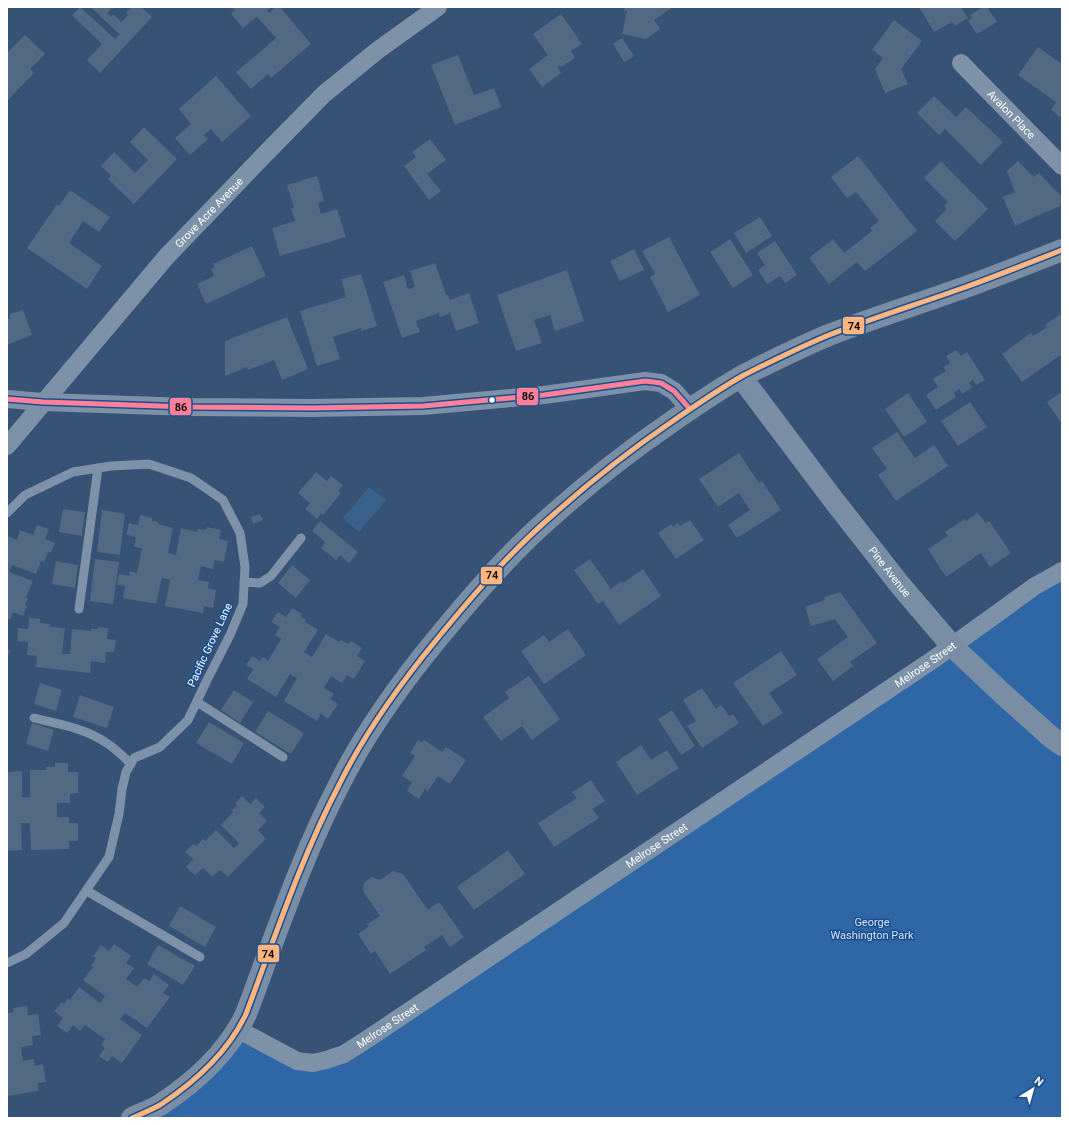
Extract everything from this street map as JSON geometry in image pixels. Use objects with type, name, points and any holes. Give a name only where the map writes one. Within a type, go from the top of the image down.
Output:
[{"type":"main road","points":[[132,1118],[158,1106],[178,1092],[220,1053],[239,1030],[315,835],[339,784],[362,744],[388,703],[423,656],[462,608],[505,561],[552,515],[601,473],[657,432],[741,377],[828,336],[964,288],[1062,250]]},
{"type":"main road","name":"Pine Avenue","points":[[741,377],[900,585],[952,646],[1051,737],[1062,745]]},
{"type":"street","name":"Grove Acre Avenue","points":[[7,446],[167,256],[318,100],[378,50],[438,7]]},
{"type":"street","name":"Avalon Place","points":[[961,63],[1062,166]]},
{"type":"street","points":[[7,398],[43,402],[204,407],[312,408],[423,406],[544,395],[645,381],[661,382],[674,391],[690,410]]},
{"type":"street","name":"Melrose Street","points":[[239,1030],[297,1060],[313,1063],[344,1054],[934,659],[1035,586],[1062,571]]},
{"type":"lane","name":"Pacific Grove Lane","points":[[7,513],[25,496],[73,472],[111,466],[149,464],[191,478],[223,500],[240,533],[245,567],[242,604],[230,635],[188,720],[160,747],[134,758],[131,764]]},
{"type":"lane","points":[[79,609],[98,468]]},
{"type":"lane","points":[[244,582],[260,583],[271,576],[301,538]]},
{"type":"lane","points":[[197,702],[283,757]]},
{"type":"lane","points":[[7,963],[26,954],[64,923],[109,857],[119,814],[126,772],[131,764],[121,753],[105,742],[82,731],[34,718]]},
{"type":"lane","points":[[87,891],[200,957]]},
{"type":"green space","name":"George Washington Park","points":[[1062,571],[1062,1118],[165,1118],[158,1106],[239,1030],[297,1061],[326,1060]]},
{"type":"shaded area","points":[[369,487],[386,500],[359,532],[343,518]]},
{"type":"building","points":[[80,7],[115,39],[119,34],[91,7],[113,7],[107,13],[111,17],[113,14],[121,22],[128,15],[126,13],[132,7],[141,7],[152,17],[100,73],[87,60],[102,44],[72,15]]},
{"type":"building","points":[[232,7],[271,7],[267,11],[269,13],[276,7],[280,7],[311,44],[271,78],[268,74],[251,89],[236,72],[276,38],[257,17],[243,28],[231,14],[235,10]]},
{"type":"building","points":[[625,7],[673,7],[654,20],[660,29],[646,39],[622,34],[627,11],[624,11]]},
{"type":"building","points":[[919,7],[961,7],[968,18],[955,26],[952,22],[934,32]]},
{"type":"building","points":[[983,7],[987,7],[997,22],[977,34],[968,21],[972,18],[970,15]]},
{"type":"building","points":[[561,14],[582,44],[571,51],[575,58],[561,67],[560,65],[557,67],[561,73],[542,87],[529,69],[548,55],[533,34]]},
{"type":"building","points":[[894,20],[922,41],[901,69],[908,84],[885,93],[875,69],[883,58],[872,50]]},
{"type":"building","points":[[25,35],[45,54],[30,69],[34,73],[7,101],[7,53]]},
{"type":"building","points":[[622,38],[634,56],[624,62],[613,44]]},
{"type":"building","points":[[1038,47],[1062,64],[1062,118],[1051,110],[1056,102],[1018,75]]},
{"type":"building","points":[[458,55],[474,95],[494,88],[501,107],[455,125],[431,65]]},
{"type":"building","points":[[216,76],[251,116],[222,142],[211,129],[204,135],[208,139],[190,155],[175,138],[191,124],[179,109]]},
{"type":"building","points":[[934,96],[956,117],[966,107],[1003,142],[981,165],[945,129],[939,135],[917,113]]},
{"type":"building","points":[[144,127],[177,159],[134,204],[108,179],[111,176],[101,166],[114,152],[135,173],[148,160],[130,142]]},
{"type":"building","points":[[430,139],[446,160],[427,174],[441,191],[429,200],[404,166],[416,157],[412,152]]},
{"type":"building","points":[[858,156],[917,231],[865,271],[857,262],[829,284],[809,258],[833,239],[844,253],[872,231],[870,228],[879,221],[856,192],[847,198],[831,177]]},
{"type":"building","points":[[941,161],[988,209],[955,241],[935,221],[947,209],[944,206],[948,202],[924,178]]},
{"type":"building","points":[[1018,161],[1034,177],[1039,173],[1062,197],[1062,205],[1015,226],[1003,197],[1015,192],[1007,171]]},
{"type":"building","points":[[317,176],[324,201],[318,203],[321,214],[337,209],[346,237],[280,256],[272,228],[295,221],[291,208],[294,208],[287,185]]},
{"type":"building","points":[[70,190],[110,217],[99,232],[83,221],[69,243],[102,266],[87,289],[27,248],[57,204],[59,206]]},
{"type":"building","points":[[760,217],[772,236],[746,253],[734,233]]},
{"type":"building","points":[[669,237],[700,295],[668,312],[650,277],[655,274],[642,251]]},
{"type":"building","points":[[730,239],[753,275],[733,288],[710,252]]},
{"type":"building","points":[[775,241],[797,275],[785,283],[780,276],[767,284],[758,270],[765,265],[757,253]]},
{"type":"building","points":[[252,246],[266,276],[206,304],[197,284],[214,276],[211,269],[215,267],[213,264]]},
{"type":"building","points":[[634,249],[644,270],[620,281],[610,261]]},
{"type":"building","points":[[435,263],[446,295],[448,295],[450,300],[469,293],[479,323],[456,331],[450,313],[440,317],[439,313],[416,321],[420,332],[402,338],[383,282],[404,275],[408,289],[415,287],[410,271]]},
{"type":"building","points":[[567,270],[584,321],[555,331],[550,315],[534,320],[542,343],[516,351],[497,295]]},
{"type":"building","points":[[361,274],[377,326],[361,331],[361,328],[333,337],[340,359],[317,366],[300,311],[346,297],[341,279]]},
{"type":"building","points":[[23,310],[32,335],[7,345],[7,320],[10,318],[10,314]]},
{"type":"building","points":[[1062,313],[1062,354],[1022,382],[1002,354],[1031,333],[1033,336],[1047,327],[1045,325]]},
{"type":"building","points":[[287,317],[308,369],[282,380],[274,360],[248,370],[247,367],[225,376],[225,341]]},
{"type":"building","points":[[956,350],[961,356],[967,352],[985,380],[976,385],[973,380],[969,383],[972,387],[962,394],[959,389],[954,393],[956,397],[936,410],[926,395],[938,387],[933,379],[946,371],[943,367],[950,363],[946,356]]},
{"type":"building","points":[[1062,392],[1062,424],[1047,402]]},
{"type":"building","points":[[908,393],[927,422],[904,437],[885,409]]},
{"type":"building","points":[[970,402],[987,427],[958,446],[941,421]]},
{"type":"building","points":[[897,432],[915,458],[934,445],[948,466],[896,501],[878,475],[887,469],[872,448]]},
{"type":"building","points":[[739,453],[759,483],[762,481],[781,510],[737,538],[728,525],[750,510],[739,493],[718,507],[699,479]]},
{"type":"building","points":[[316,472],[327,481],[331,476],[343,485],[338,491],[341,493],[323,515],[321,513],[317,519],[305,509],[310,503],[298,493]]},
{"type":"building","points":[[63,509],[85,512],[82,536],[59,532]]},
{"type":"building","points":[[102,510],[125,514],[120,555],[97,552]]},
{"type":"building","points":[[978,513],[986,523],[989,521],[1011,553],[990,567],[981,553],[946,577],[928,549],[948,536],[945,532],[965,519],[966,521]]},
{"type":"building","points":[[260,514],[263,520],[253,524],[251,517]]},
{"type":"building","points":[[140,515],[152,518],[152,521],[158,522],[158,524],[173,528],[168,553],[176,555],[181,528],[197,532],[198,529],[206,530],[207,527],[221,530],[219,539],[228,541],[224,562],[215,560],[213,569],[201,566],[198,580],[209,582],[208,588],[216,590],[213,608],[204,606],[203,613],[165,606],[170,580],[162,578],[156,604],[123,598],[125,586],[117,585],[119,574],[129,576],[130,571],[137,573],[142,548],[134,547],[136,537],[126,535],[129,523],[138,525]]},
{"type":"building","points":[[690,520],[704,540],[676,559],[658,533],[671,524],[673,527],[678,523],[680,526]]},
{"type":"building","points":[[320,521],[358,552],[349,563],[340,555],[336,560],[321,548],[325,542],[312,531]]},
{"type":"building","points":[[37,525],[49,529],[45,539],[55,543],[51,553],[48,552],[44,562],[41,561],[36,574],[12,565],[9,572],[33,581],[26,598],[28,599],[25,605],[27,606],[23,616],[13,612],[10,620],[7,618],[7,536],[17,540],[20,530],[33,535]]},
{"type":"building","points":[[95,559],[119,562],[113,604],[90,601]]},
{"type":"building","points":[[590,559],[611,589],[622,581],[623,583],[643,569],[661,596],[619,625],[603,601],[598,604],[574,570]]},
{"type":"building","points":[[56,561],[78,565],[75,588],[52,584]]},
{"type":"building","points":[[292,565],[310,580],[296,598],[278,583]]},
{"type":"building","points":[[840,592],[877,643],[850,662],[853,666],[833,681],[817,659],[848,637],[835,619],[811,626],[805,607],[825,600],[824,597]]},
{"type":"building","points":[[292,608],[302,614],[300,616],[306,620],[305,622],[318,630],[304,652],[312,657],[326,634],[339,642],[341,640],[348,644],[351,641],[362,648],[357,656],[365,661],[354,679],[347,675],[342,683],[331,676],[324,688],[334,694],[330,699],[338,704],[328,719],[321,714],[317,721],[284,701],[297,678],[290,674],[276,697],[247,679],[253,669],[246,665],[252,656],[260,661],[263,657],[268,661],[281,639],[275,635],[280,627],[271,622],[278,612],[286,617]]},
{"type":"building","points":[[29,618],[40,619],[40,623],[50,624],[50,627],[65,628],[62,654],[70,654],[72,629],[91,631],[91,629],[97,629],[98,627],[108,628],[107,639],[116,640],[114,652],[106,652],[105,663],[91,661],[90,673],[36,667],[37,656],[27,655],[28,642],[17,641],[18,628],[28,629]]},
{"type":"building","points":[[568,629],[586,655],[544,684],[521,651],[544,635],[549,642]]},
{"type":"building","points":[[7,648],[11,651],[7,656]]},
{"type":"building","points":[[781,651],[797,675],[769,693],[783,713],[763,726],[733,683]]},
{"type":"building","points":[[529,676],[560,719],[532,740],[522,726],[501,741],[483,717],[509,698],[505,692]]},
{"type":"building","points":[[40,683],[62,690],[56,711],[34,704]]},
{"type":"building","points":[[702,688],[716,709],[721,705],[729,716],[733,714],[739,723],[702,748],[687,726],[696,721],[683,700]]},
{"type":"building","points":[[234,690],[253,702],[240,723],[221,710]]},
{"type":"building","points":[[80,695],[114,707],[107,728],[73,717]]},
{"type":"building","points":[[672,710],[695,746],[681,755],[658,719]]},
{"type":"building","points":[[268,711],[304,733],[291,754],[255,732]]},
{"type":"building","points":[[209,722],[244,743],[232,764],[196,743]]},
{"type":"building","points":[[32,723],[54,730],[48,751],[26,744]]},
{"type":"building","points":[[418,740],[422,742],[424,740],[442,752],[446,747],[466,760],[450,784],[438,776],[428,791],[425,789],[419,799],[407,791],[412,782],[402,776],[415,756],[410,753]]},
{"type":"building","points":[[641,745],[651,760],[667,750],[679,768],[637,795],[616,762]]},
{"type":"building","points":[[55,763],[68,763],[68,772],[78,772],[78,793],[70,794],[70,803],[57,803],[57,817],[69,817],[69,823],[78,823],[78,841],[69,841],[69,849],[31,850],[30,823],[21,823],[22,850],[7,851],[7,772],[22,771],[22,797],[30,797],[30,770],[46,770],[46,767],[55,767]]},
{"type":"building","points":[[591,780],[605,801],[592,809],[599,818],[554,847],[538,823],[577,798],[572,792]]},
{"type":"building","points":[[242,796],[250,804],[256,798],[265,807],[259,813],[267,821],[258,830],[266,839],[228,877],[220,870],[212,877],[203,868],[195,875],[186,867],[193,859],[185,852],[193,844],[196,846],[203,839],[205,841],[216,830],[234,848],[239,843],[221,825],[233,812],[232,810],[237,806],[235,804]]},
{"type":"building","points":[[508,850],[525,874],[474,910],[457,887]]},
{"type":"building","points":[[393,871],[403,874],[428,910],[439,902],[464,937],[450,947],[442,935],[424,947],[426,950],[390,974],[375,951],[371,954],[358,934],[369,926],[367,924],[380,916],[363,891],[364,883],[372,877],[380,880]]},
{"type":"building","points":[[180,906],[216,927],[205,947],[169,926]]},
{"type":"building","points":[[114,944],[131,956],[126,963],[134,968],[126,979],[137,987],[144,978],[149,981],[154,974],[169,985],[163,993],[170,997],[147,1028],[125,1013],[120,1019],[142,1035],[122,1063],[112,1056],[108,1062],[99,1056],[105,1048],[101,1045],[105,1039],[85,1025],[80,1031],[73,1025],[67,1033],[57,1026],[63,1018],[54,1011],[62,1002],[64,1004],[68,998],[70,1000],[79,987],[100,1003],[105,996],[83,980],[93,967],[91,966],[96,958],[93,956],[101,945],[109,951]]},
{"type":"building","points":[[158,945],[195,966],[183,985],[147,964]]},
{"type":"building","points":[[27,1006],[28,1015],[38,1014],[41,1035],[32,1036],[33,1045],[21,1047],[23,1061],[34,1059],[35,1066],[43,1064],[46,1082],[38,1083],[38,1091],[7,1096],[7,1013],[14,1012],[13,1008]]},
{"type":"transit line","name":"74","points":[[132,1118],[160,1105],[198,1076],[220,1053],[239,1028],[246,1014],[289,898],[325,813],[360,746],[384,709],[437,639],[493,574],[538,528],[625,455],[706,398],[744,375],[829,335],[963,288],[1062,250]]},
{"type":"transit line","name":"86","points":[[7,399],[43,402],[189,407],[312,408],[423,406],[544,395],[645,381],[661,383],[674,391],[690,409]]}]
